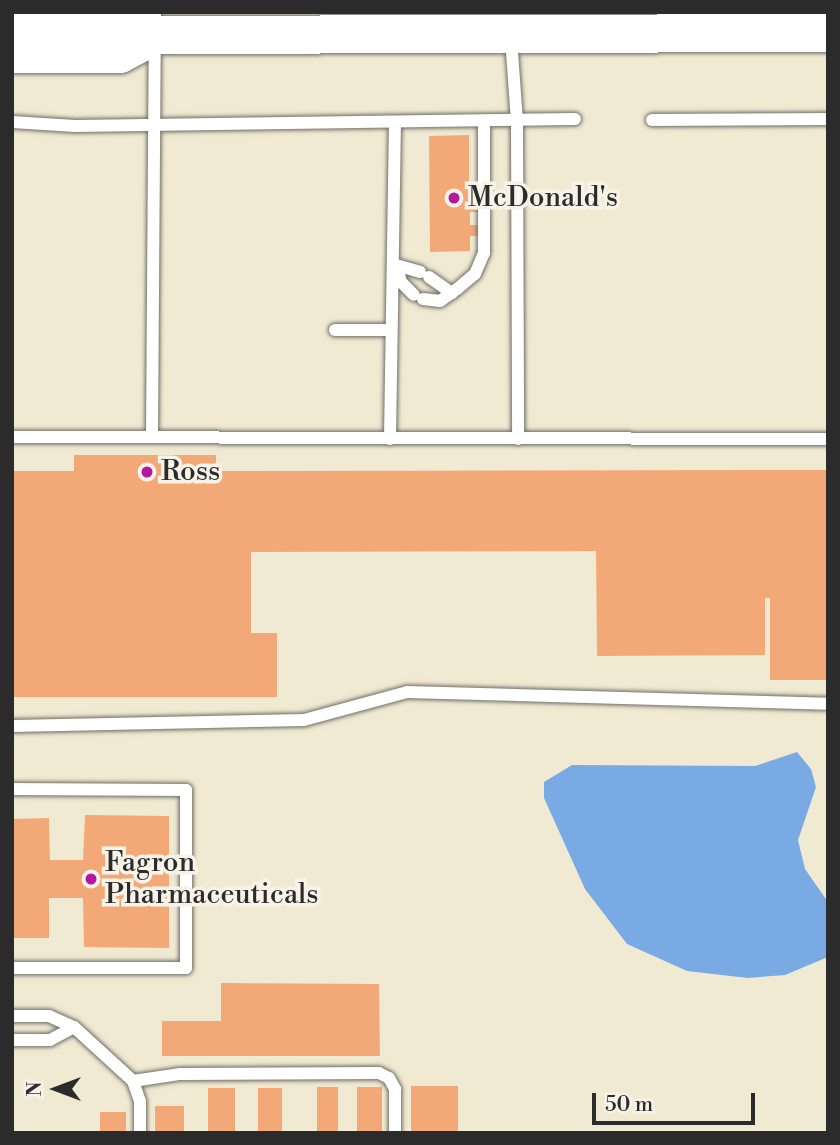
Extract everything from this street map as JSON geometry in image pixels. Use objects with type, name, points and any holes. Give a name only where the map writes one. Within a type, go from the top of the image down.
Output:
[{"type":"main road","points":[[12,16],[121,16],[155,23],[511,34],[654,28],[828,33]]},
{"type":"main road","points":[[12,54],[120,54],[155,23]]},
{"type":"lane","points":[[152,437],[155,23]]},
{"type":"lane","points":[[511,34],[517,121],[518,439]]},
{"type":"lane","points":[[12,122],[156,124],[575,119]]},
{"type":"lane","points":[[652,120],[828,119]]},
{"type":"lane","points":[[394,263],[401,282],[419,297],[440,301],[475,274],[484,253],[484,121]]},
{"type":"lane","points":[[390,439],[395,122]]},
{"type":"lane","points":[[394,263],[425,275],[452,293]]},
{"type":"lane","points":[[335,330],[391,330]]},
{"type":"lane","points":[[12,437],[828,439]]},
{"type":"lane","points":[[12,726],[304,720],[407,692],[828,704]]},
{"type":"lane","points":[[12,789],[186,790],[186,968],[12,968]]},
{"type":"lane","points":[[12,1016],[49,1016],[74,1027],[133,1081],[140,1101],[140,1133]]},
{"type":"lane","points":[[12,1040],[50,1040],[74,1027]]},
{"type":"lane","points":[[133,1081],[180,1074],[379,1073],[389,1077],[395,1089],[395,1133]]},
{"type":"water","points":[[797,752],[811,769],[816,787],[798,840],[805,869],[828,902],[828,957],[785,975],[748,978],[687,971],[627,944],[585,889],[544,798],[544,782],[572,765],[755,766]]},
{"type":"building","name":"McDonald's","points":[[469,135],[469,184],[479,184],[479,212],[470,212],[470,225],[481,225],[481,236],[470,236],[470,251],[430,252],[429,136]]},
{"type":"building","points":[[74,455],[216,455],[216,471],[828,470],[828,680],[770,680],[770,598],[765,598],[765,655],[597,656],[596,551],[251,552],[251,633],[277,633],[277,697],[12,697],[12,471],[74,471]]},
{"type":"building","name":"Fagron Pharmaceuticals","points":[[85,815],[169,816],[169,948],[84,947],[83,898],[49,898],[49,938],[12,938],[12,819],[49,818],[50,860],[83,860]]},
{"type":"building","points":[[221,983],[379,984],[380,1056],[162,1056],[162,1021],[221,1021]]},
{"type":"building","points":[[411,1086],[458,1086],[458,1133],[411,1133]]},
{"type":"building","points":[[317,1087],[338,1087],[338,1133],[317,1133]]},
{"type":"building","points":[[357,1087],[382,1087],[382,1133],[357,1133]]},
{"type":"building","points":[[208,1088],[235,1088],[235,1133],[208,1133]]},
{"type":"building","points":[[258,1088],[282,1088],[282,1133],[258,1133]]},
{"type":"building","points":[[155,1106],[184,1106],[184,1133],[155,1133]]},
{"type":"building","points":[[100,1112],[126,1112],[126,1133],[100,1133]]},
{"type":"place","name":"McDonald's","points":[[454,198]]},
{"type":"place","name":"Ross","points":[[147,472]]},
{"type":"place","name":"Fagron Pharmaceuticals","points":[[91,879]]}]
